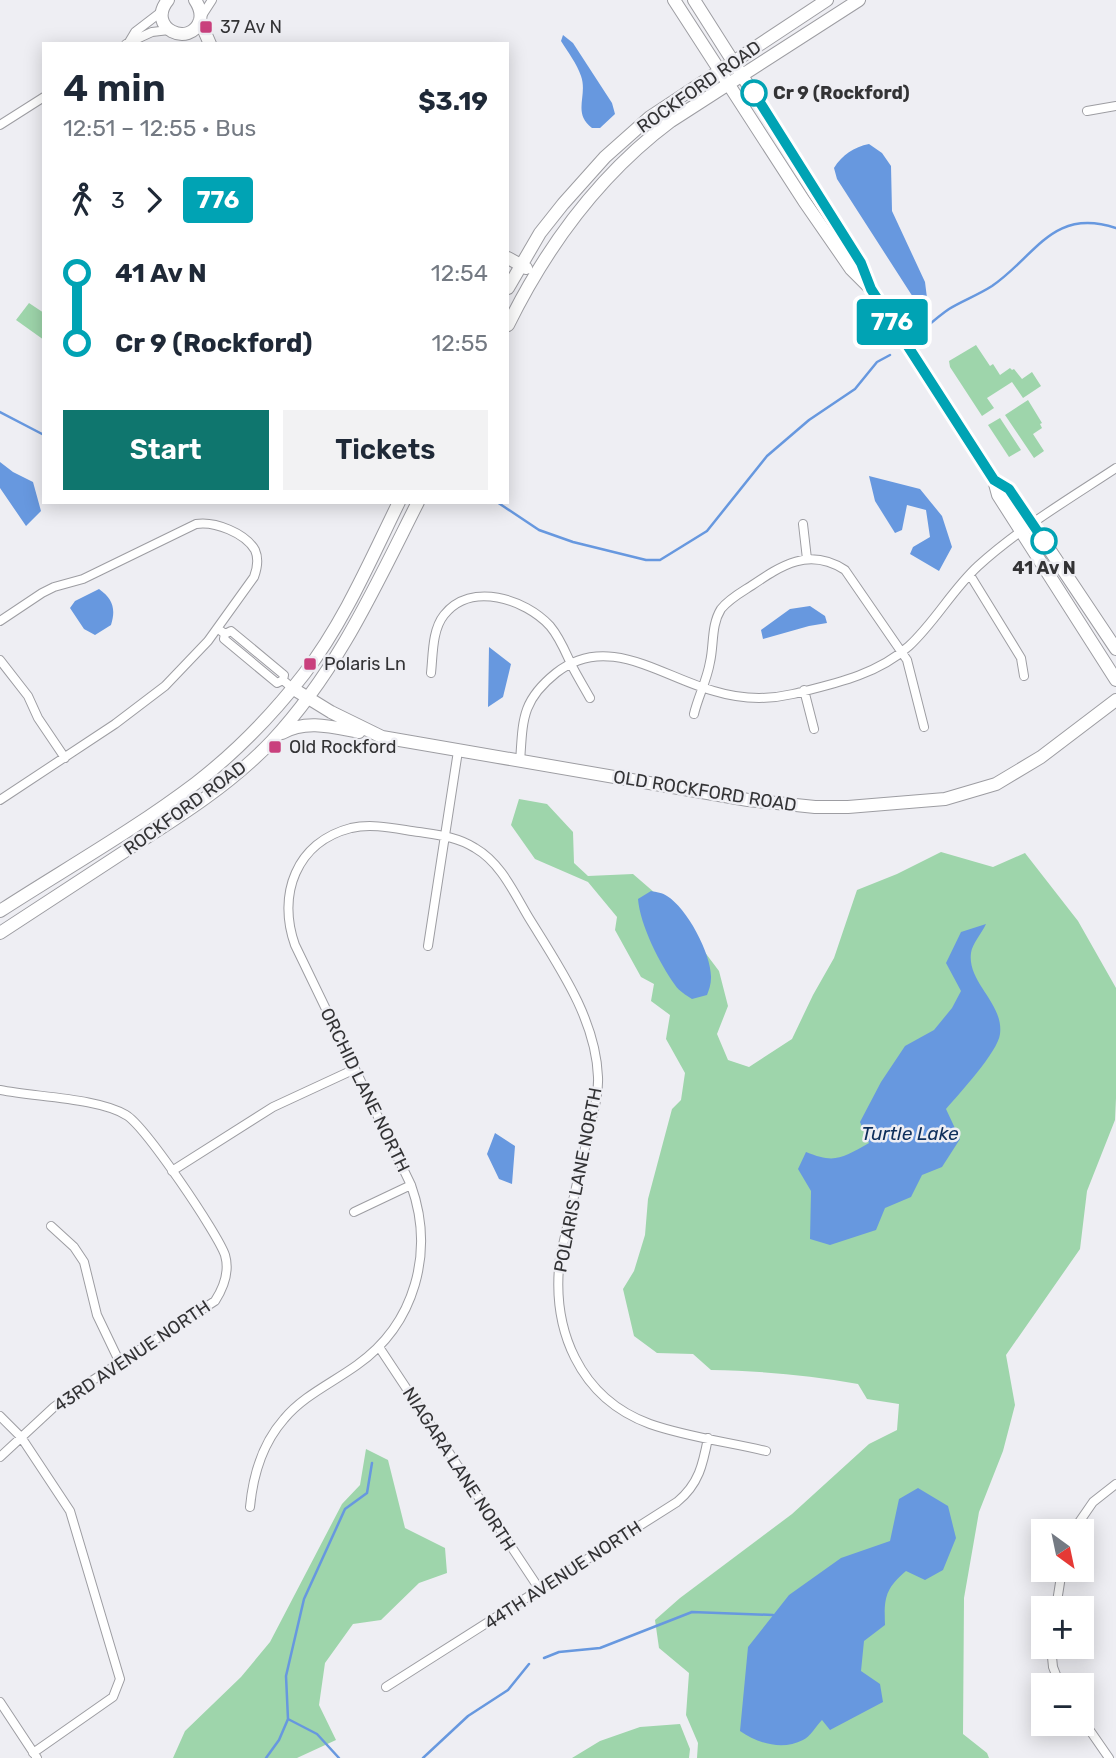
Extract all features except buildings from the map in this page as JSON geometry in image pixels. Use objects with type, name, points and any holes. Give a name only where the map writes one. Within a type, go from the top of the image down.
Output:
[{"type":"main road","points":[[195,0],[209,42]]},
{"type":"main road","points":[[674,0],[851,269],[871,289]]},
{"type":"main road","points":[[694,0],[861,263],[871,289],[994,480],[1009,489],[1026,527],[1116,680]]},
{"type":"main road","name":"ROCKFORD ROAD","points":[[509,283],[540,233],[605,157],[650,117],[827,0]]},
{"type":"main road","name":"ROCKFORD ROAD","points":[[509,323],[536,272],[577,214],[612,172],[647,139],[859,0]]},
{"type":"main road","points":[[164,5],[163,22],[178,36],[189,33],[200,19]]},
{"type":"main road","points":[[509,259],[536,272]]},
{"type":"main road","points":[[509,286],[524,293]]},
{"type":"main road","name":"ROCKFORD ROAD","points":[[0,911],[195,783],[236,749],[287,684],[326,643],[398,504]]},
{"type":"main road","name":"ROCKFORD ROAD","points":[[0,933],[184,813],[271,742],[308,698],[344,647],[417,504]]},
{"type":"main road","points":[[1026,527],[1116,649]]},
{"type":"main road","name":"OLD ROCKFORD ROAD","points":[[287,684],[355,726],[383,737],[782,805],[848,807],[919,802],[971,793],[1008,778],[1041,757],[1116,700]]},
{"type":"main road","points":[[271,742],[289,729],[310,725],[383,737]]},
{"type":"street","points":[[200,19],[212,0]]},
{"type":"street","points":[[128,42],[164,5]]},
{"type":"street","points":[[130,42],[152,32],[178,36]]},
{"type":"street","points":[[0,125],[42,98]]},
{"type":"street","points":[[1087,111],[1116,106]]},
{"type":"street","points":[[520,762],[524,714],[528,705],[550,678],[570,663],[590,656],[619,656],[701,687],[733,696],[754,698],[774,697],[870,672],[902,652],[970,575],[1026,527],[1116,468]]},
{"type":"street","points":[[0,621],[54,587],[83,579],[196,524],[205,522],[224,528],[250,544],[256,552],[254,577],[221,631],[188,664],[155,694],[0,800]]},
{"type":"street","points":[[803,524],[807,559]]},
{"type":"street","points":[[694,714],[710,663],[716,622],[729,600],[787,564],[807,559],[826,560],[845,570],[907,660],[924,727]]},
{"type":"street","points":[[970,575],[1021,659],[1024,677]]},
{"type":"street","points":[[431,673],[437,628],[444,615],[461,601],[481,596],[505,600],[536,615],[549,626],[560,639],[590,698]]},
{"type":"street","name":"OLD ROCKFORD ROAD","points":[[221,631],[224,639],[277,683],[287,684]]},
{"type":"street","points":[[0,660],[28,696],[38,718],[65,758]]},
{"type":"street","points":[[804,690],[814,729]]},
{"type":"street","points":[[428,946],[458,751]]},
{"type":"street","name":"POLARIS LANE NORTH","points":[[324,839],[352,828],[369,826],[446,836],[460,840],[486,855],[505,878],[561,970],[584,1018],[594,1050],[598,1079],[557,1280],[558,1303],[569,1346],[579,1366],[593,1384],[628,1413],[649,1424],[766,1451]]},
{"type":"street","name":"ORCHID LANE NORTH","points":[[250,1507],[262,1452],[284,1419],[314,1393],[355,1367],[379,1347],[406,1310],[420,1266],[420,1220],[411,1185],[295,945],[287,913],[287,896],[299,865],[324,839]]},
{"type":"street","points":[[0,1090],[115,1109],[139,1125],[172,1171],[273,1107],[355,1069]]},
{"type":"street","name":"43RD AVENUE NORTH","points":[[0,1457],[54,1407],[206,1308],[222,1291],[227,1267],[220,1244],[172,1171]]},
{"type":"street","points":[[354,1212],[411,1185]]},
{"type":"street","points":[[51,1226],[74,1247],[84,1262],[97,1315],[120,1363]]},
{"type":"street","name":"NIAGARA LANE NORTH","points":[[379,1347],[540,1590]]},
{"type":"street","points":[[0,1416],[22,1437],[69,1511],[120,1679],[113,1697],[35,1756],[0,1702]]},
{"type":"street","name":"44TH AVENUE NORTH","points":[[386,1687],[686,1495],[698,1477],[708,1438]]},
{"type":"street","points":[[1081,1519],[1093,1502],[1116,1484]]},
{"type":"street","points":[[1094,1736],[1109,1758]]},
{"type":"green space","points":[[29,303],[42,312],[42,339],[16,320]]},
{"type":"green space","points":[[976,345],[990,366],[993,364],[1000,375],[1010,368],[1022,379],[1032,372],[1041,386],[1023,398],[1012,382],[987,398],[994,408],[982,416],[950,367],[949,361]]},
{"type":"green space","points":[[1028,400],[1042,423],[1042,428],[1033,434],[1044,451],[1034,458],[1005,415]]},
{"type":"green space","points":[[1000,418],[1021,450],[1009,457],[988,425]]},
{"type":"green space","points":[[519,799],[547,804],[573,832],[574,863],[588,876],[633,874],[670,906],[719,971],[728,1006],[717,1034],[728,1060],[749,1067],[792,1039],[834,958],[857,890],[941,852],[993,867],[1025,853],[1078,921],[1116,988],[1115,1120],[1087,1191],[1080,1249],[1006,1355],[1015,1405],[1003,1451],[979,1512],[964,1598],[963,1734],[987,1753],[989,1758],[697,1758],[698,1743],[686,1715],[689,1673],[659,1648],[655,1620],[680,1598],[792,1514],[869,1444],[897,1430],[899,1404],[867,1399],[858,1384],[785,1374],[711,1370],[693,1354],[657,1353],[634,1336],[623,1289],[634,1271],[645,1235],[648,1199],[672,1109],[681,1100],[685,1073],[666,1039],[670,1015],[651,1001],[654,984],[641,977],[615,930],[617,917],[588,882],[535,859],[511,825]]},
{"type":"green space","points":[[366,1449],[388,1460],[405,1528],[445,1548],[447,1573],[419,1583],[381,1620],[353,1624],[325,1663],[319,1705],[336,1740],[297,1758],[173,1758],[185,1731],[241,1677],[270,1642],[342,1504],[360,1485]]},
{"type":"green space","points":[[680,1724],[690,1749],[689,1758],[572,1758],[600,1741],[640,1727]]},
{"type":"water","points":[[563,35],[573,43],[612,103],[615,114],[600,128],[592,128],[583,116],[583,83],[575,63],[561,41]]},
{"type":"water","points":[[869,144],[882,153],[891,166],[892,211],[925,282],[927,298],[922,302],[916,301],[911,294],[837,179],[834,168],[841,159],[853,149]]},
{"type":"water","points":[[0,462],[33,482],[41,511],[26,526],[0,488]]},
{"type":"water","points":[[869,476],[920,489],[942,516],[952,547],[939,571],[910,554],[913,547],[930,537],[926,510],[907,505],[902,530],[895,533],[875,501]]},
{"type":"water","points":[[99,589],[110,601],[113,614],[111,625],[95,635],[84,629],[70,608],[75,601]]},
{"type":"water","points":[[810,606],[825,616],[827,623],[763,639],[761,630],[790,609]]},
{"type":"water","points":[[489,647],[511,664],[503,697],[488,707]]},
{"type":"water","points":[[651,891],[664,894],[675,902],[697,933],[710,968],[711,982],[707,995],[692,999],[681,991],[657,955],[638,899]]},
{"type":"water","name":"Turtle Lake","points":[[986,924],[972,950],[971,964],[974,974],[997,1012],[1000,1034],[985,1062],[946,1109],[960,1139],[942,1167],[922,1175],[911,1197],[885,1208],[876,1230],[830,1245],[810,1239],[811,1191],[798,1169],[806,1152],[824,1158],[838,1158],[869,1143],[860,1122],[881,1082],[905,1046],[934,1030],[952,1008],[961,991],[946,963],[961,932]]},
{"type":"water","points":[[495,1133],[515,1146],[512,1184],[499,1179],[487,1154]]},
{"type":"water","points":[[918,1488],[948,1506],[956,1538],[943,1570],[925,1580],[906,1571],[894,1583],[887,1595],[885,1625],[864,1641],[861,1671],[880,1684],[883,1702],[830,1730],[822,1720],[803,1740],[787,1745],[770,1744],[740,1731],[748,1647],[789,1595],[841,1558],[890,1541],[899,1499]]},
{"type":"waterway","points":[[923,330],[949,309],[992,286],[1060,229],[1076,224],[1094,223],[1116,228]]},
{"type":"waterway","points":[[500,504],[539,530],[573,542],[646,560],[660,560],[707,531],[767,456],[809,420],[855,389],[877,362],[890,355]]},
{"type":"waterway","points":[[0,412],[42,434]]},
{"type":"waterway","points":[[339,1758],[317,1734],[288,1719],[286,1676],[304,1599],[345,1509],[367,1493],[372,1463]]},
{"type":"waterway","points":[[544,1658],[559,1652],[600,1648],[692,1612],[773,1615]]},
{"type":"waterway","points":[[423,1758],[468,1716],[508,1690],[529,1664]]},
{"type":"waterway","points":[[266,1758],[279,1740],[288,1719]]},
{"type":"bus line","name":"776","points":[[754,93],[861,263],[871,289],[919,365],[994,480],[1009,489],[1044,541]]},
{"type":"place","name":"37 Av N","points":[[206,27]]},
{"type":"place","name":"Cr 9 (Rockford)","points":[[754,93]]},
{"type":"place","name":"41 Av N","points":[[1044,541]]},
{"type":"place","name":"Polaris Ln","points":[[310,664]]},
{"type":"place","name":"Old Rockford","points":[[275,747]]}]
